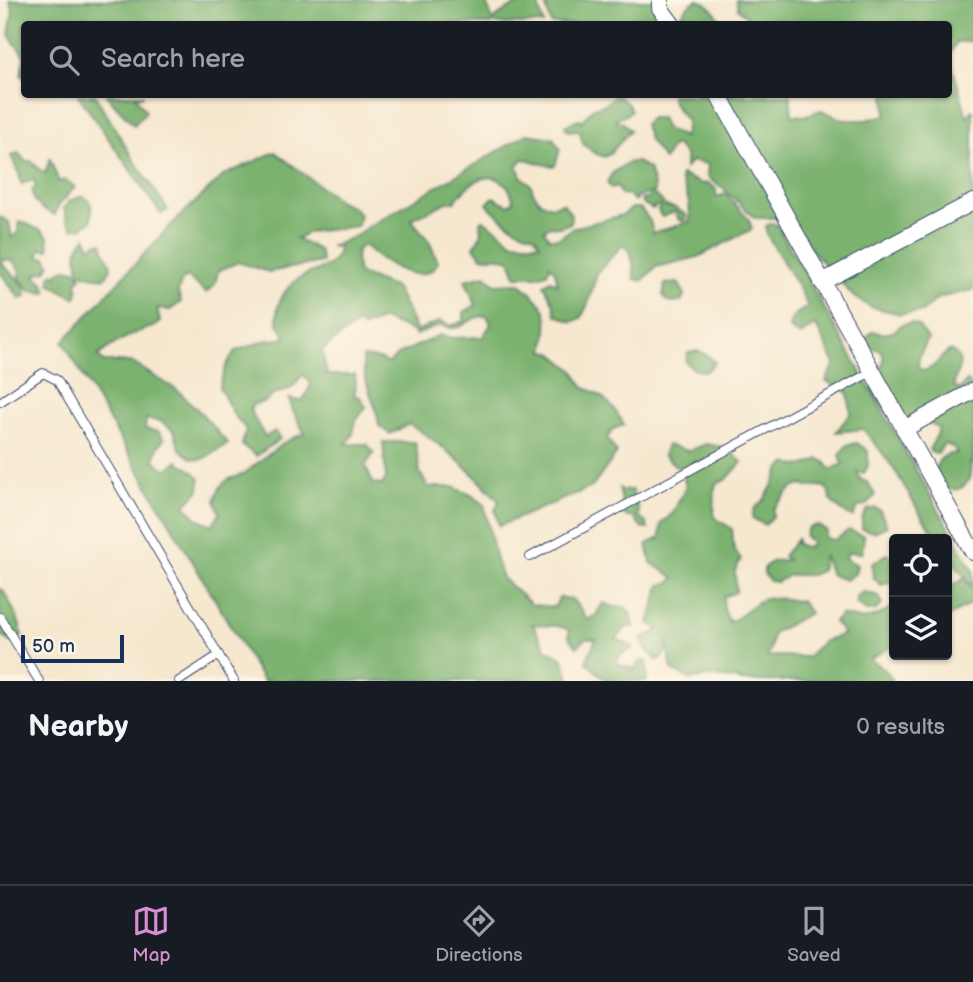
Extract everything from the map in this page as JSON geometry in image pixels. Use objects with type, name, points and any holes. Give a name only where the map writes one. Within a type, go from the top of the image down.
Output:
[{"type":"street","points":[[664,3],[670,21]]},
{"type":"street","points":[[720,98],[973,552]]},
{"type":"street","points":[[822,282],[973,202]]},
{"type":"street","points":[[904,429],[973,391]]},
{"type":"lane","points":[[0,401],[43,373],[57,380],[234,681]]},
{"type":"lane","points":[[530,558],[872,373]]},
{"type":"lane","points":[[0,617],[39,681]]},
{"type":"lane","points":[[179,681],[219,656]]},
{"type":"green space","points":[[9,0],[485,0],[493,20],[513,6],[530,4],[538,5],[543,21],[21,21],[21,52],[9,35],[13,10]]},
{"type":"green space","points":[[544,0],[661,0],[652,21],[550,21]]},
{"type":"green space","points":[[697,0],[705,3],[720,21],[676,21],[689,5]]},
{"type":"green space","points":[[736,0],[972,0],[973,41],[957,42],[952,50],[952,21],[752,21],[738,9]]},
{"type":"green space","points":[[952,65],[967,117],[973,111],[973,290],[938,298],[922,312],[901,314],[871,307],[854,297],[779,218],[755,218],[707,177],[708,164],[692,161],[685,168],[685,155],[677,146],[672,146],[664,160],[649,140],[644,124],[651,118],[661,118],[666,129],[684,137],[687,121],[672,98],[790,98],[792,115],[804,116],[821,110],[844,120],[866,120],[886,115],[885,98],[952,98]]},
{"type":"green space","points":[[80,98],[97,98],[168,210],[161,214]]},
{"type":"green space","points":[[109,98],[137,98],[146,112],[134,125]]},
{"type":"green space","points":[[612,98],[620,98],[631,110],[625,116],[620,116],[616,122],[622,122],[630,130],[610,154],[604,157],[583,144],[580,132],[568,131],[565,126],[578,119],[581,122],[593,108]]},
{"type":"green space","points":[[527,134],[553,138],[560,149],[555,166],[523,159],[517,166],[541,203],[552,206],[563,203],[571,214],[571,223],[560,227],[550,226],[544,230],[549,238],[559,238],[573,228],[623,215],[632,208],[640,208],[650,221],[653,233],[689,222],[689,205],[681,175],[702,184],[708,183],[716,189],[716,197],[726,194],[749,220],[752,229],[698,257],[656,267],[642,281],[634,279],[630,251],[622,245],[597,273],[581,318],[572,322],[556,315],[544,285],[550,280],[558,284],[555,271],[550,265],[547,273],[538,276],[516,276],[510,260],[482,257],[474,247],[481,235],[480,222],[483,220],[512,242],[540,244],[534,235],[508,223],[487,204],[493,197],[508,205],[514,201],[509,188],[492,177],[478,180],[464,190],[455,202],[447,202],[411,219],[429,241],[438,262],[430,271],[414,274],[386,262],[364,245],[357,250],[358,273],[396,288],[417,331],[440,321],[450,326],[464,321],[464,312],[476,305],[465,280],[485,275],[495,284],[519,283],[537,299],[547,319],[544,351],[551,352],[574,371],[583,387],[608,402],[624,425],[613,429],[607,438],[617,453],[592,487],[499,526],[495,510],[499,501],[445,449],[409,424],[390,434],[379,426],[365,376],[363,357],[379,359],[389,364],[397,355],[440,335],[453,338],[483,337],[491,324],[487,316],[474,319],[460,327],[448,328],[441,325],[416,335],[383,319],[363,327],[358,323],[322,350],[327,375],[355,375],[354,395],[360,397],[366,407],[355,422],[353,434],[344,444],[367,444],[374,453],[365,466],[373,483],[382,485],[386,478],[383,442],[415,442],[420,473],[428,487],[453,487],[484,504],[502,578],[532,605],[555,607],[559,597],[572,599],[587,620],[596,615],[603,603],[625,607],[632,616],[634,627],[626,627],[616,639],[634,647],[620,655],[617,664],[634,669],[640,661],[647,661],[647,681],[607,681],[586,662],[596,639],[585,639],[577,647],[569,637],[569,630],[532,624],[547,650],[562,657],[570,681],[263,681],[63,342],[171,225],[224,175],[275,152],[360,214],[357,226],[309,232],[297,239],[319,250],[322,262],[269,272],[238,262],[218,271],[215,284],[206,293],[188,277],[182,280],[178,292],[181,302],[170,310],[157,308],[160,322],[158,324],[127,337],[98,356],[103,362],[131,362],[177,390],[228,444],[201,460],[191,458],[180,449],[174,431],[160,421],[146,419],[145,429],[159,432],[164,439],[154,460],[166,470],[177,461],[200,478],[199,490],[185,505],[195,517],[212,525],[220,513],[215,501],[223,484],[243,475],[282,444],[305,434],[289,399],[302,401],[307,393],[311,384],[303,374],[292,388],[275,394],[264,402],[253,404],[250,411],[265,437],[275,431],[280,439],[256,456],[242,445],[246,429],[234,415],[219,387],[226,366],[235,351],[267,340],[286,337],[277,320],[279,303],[295,281],[332,262],[340,247],[330,247],[358,235]]},
{"type":"green space","points":[[18,153],[25,161],[31,161],[46,173],[50,159],[59,182],[65,180],[75,187],[58,206],[55,215],[34,200],[34,180],[21,184],[11,156]]},
{"type":"green space","points":[[630,162],[637,162],[649,169],[654,186],[654,193],[651,193],[665,206],[675,208],[686,215],[685,221],[679,220],[675,212],[662,217],[658,211],[660,206],[653,209],[642,203],[641,199],[648,199],[647,194],[637,197],[635,201],[628,194],[621,195],[617,186],[611,188],[607,183],[611,176]]},
{"type":"green space","points":[[83,196],[92,207],[91,221],[83,227],[73,229],[64,208],[69,201]]},
{"type":"green space","points":[[0,217],[9,222],[12,238],[18,232],[20,221],[42,231],[48,237],[49,250],[41,249],[38,257],[46,257],[50,264],[46,271],[35,276],[44,283],[47,293],[30,291],[20,279],[20,271],[13,261],[3,259],[3,265],[25,286],[26,296],[20,299],[0,272]]},
{"type":"green space","points":[[772,223],[777,225],[973,570],[973,587],[952,559],[952,534],[936,534],[927,524],[893,468],[863,429],[836,432],[851,413],[848,392],[826,381],[835,364],[816,325],[800,335],[789,328],[793,317],[808,307],[767,235],[766,226]]},
{"type":"green space","points":[[86,237],[90,247],[102,243],[111,268],[105,278],[79,272],[78,249]]},
{"type":"green space","points":[[65,269],[75,270],[81,276],[75,298],[50,284],[53,273],[57,276],[57,273]]},
{"type":"green space","points":[[678,283],[685,294],[681,301],[667,301],[663,295],[665,284]]},
{"type":"green space","points":[[911,323],[919,326],[928,339],[919,357],[918,367],[924,371],[928,369],[951,350],[960,362],[954,386],[959,390],[967,381],[973,390],[973,465],[970,463],[970,476],[961,488],[944,488],[935,472],[942,458],[957,453],[944,444],[938,453],[929,450],[938,428],[918,420],[895,422],[873,391],[872,376],[881,368],[884,359],[881,351],[867,349],[863,341],[873,331],[889,333],[901,325]]},
{"type":"green space","points":[[697,351],[715,362],[707,371],[695,370],[686,362],[688,353]]},
{"type":"green space","points":[[857,443],[868,451],[868,466],[864,473],[857,472],[875,495],[868,504],[857,508],[853,517],[833,503],[829,491],[823,486],[800,485],[791,489],[773,509],[773,516],[765,525],[752,518],[754,509],[764,500],[780,469],[788,463],[800,466],[819,459],[831,470],[843,464],[840,455],[847,445]]},
{"type":"green space","points":[[706,444],[726,448],[742,462],[727,479],[715,485],[714,517],[732,529],[734,549],[741,559],[735,571],[736,592],[723,597],[729,622],[762,600],[779,598],[801,601],[810,613],[773,633],[767,656],[807,657],[824,641],[844,634],[834,622],[841,615],[864,620],[889,609],[889,648],[870,659],[885,670],[893,681],[740,681],[713,676],[690,679],[672,670],[669,641],[662,658],[657,660],[645,648],[641,638],[659,629],[649,623],[660,585],[675,578],[651,563],[647,544],[660,538],[661,524],[673,513],[686,487],[682,471],[663,455],[667,445],[689,451]]},
{"type":"green space","points":[[619,487],[621,490],[633,490],[633,503],[637,504],[639,513],[636,515],[646,523],[648,529],[642,528],[633,517],[623,514]]},
{"type":"green space","points":[[876,508],[887,526],[874,532],[862,529],[862,519],[867,510]]},
{"type":"green space","points":[[817,525],[827,531],[825,538],[835,540],[849,530],[864,536],[862,553],[849,552],[845,558],[857,565],[855,574],[846,580],[831,575],[824,556],[821,571],[811,575],[789,575],[777,582],[770,581],[764,574],[764,567],[773,561],[788,560],[783,556],[797,539],[797,544],[810,547],[811,542],[805,536],[808,528]]},
{"type":"green space","points":[[889,555],[889,583],[881,585],[873,577],[872,564]]},
{"type":"green space","points":[[964,578],[973,590],[973,603],[952,614],[952,584]]},
{"type":"green space","points":[[0,589],[14,611],[22,635],[10,642],[0,634]]},
{"type":"green space","points":[[864,592],[879,596],[882,605],[874,611],[866,611],[856,603],[856,596]]}]
